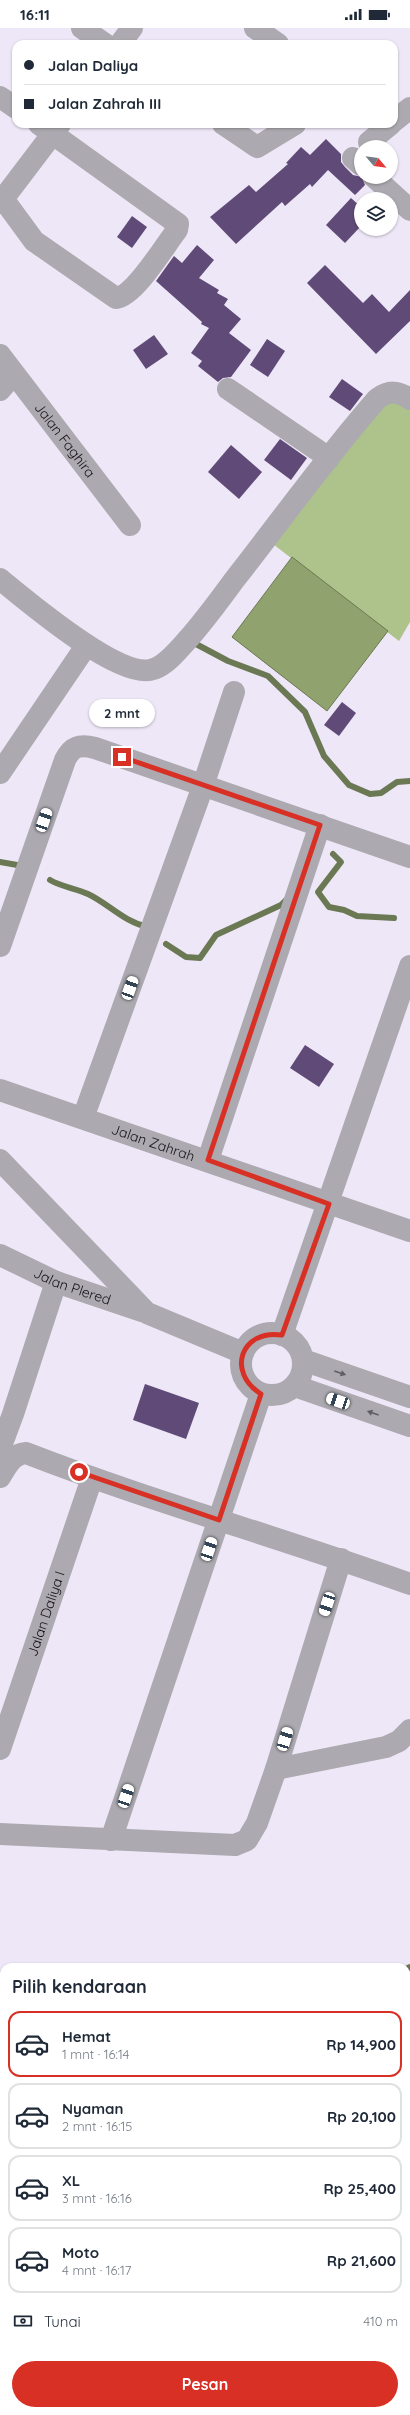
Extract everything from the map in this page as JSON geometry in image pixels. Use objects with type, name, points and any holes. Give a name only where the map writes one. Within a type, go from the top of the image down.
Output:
[{"type":"street","points":[[82,28],[99,40]]},
{"type":"street","points":[[123,40],[132,28]]},
{"type":"street","points":[[255,28],[272,40]]},
{"type":"street","points":[[0,97],[12,105]]},
{"type":"street","points":[[398,118],[410,108]]},
{"type":"street","points":[[50,128],[2,202],[34,241],[116,298],[125,294],[141,279],[177,230],[178,224],[52,128]]},
{"type":"street","points":[[229,128],[257,147],[288,128]]},
{"type":"street","points":[[371,140],[386,128]]},
{"type":"street","points":[[382,184],[410,210]]},
{"type":"street","name":"Jalan Faghira","points":[[0,355],[7,383],[130,525]]},
{"type":"street","points":[[228,389],[329,458]]},
{"type":"street","points":[[4,590],[86,646],[142,670],[150,670],[159,666],[181,646],[199,625],[329,458],[377,399],[383,394],[403,395]]},
{"type":"street","points":[[0,773],[86,646]]},
{"type":"street","points":[[83,1118],[203,786],[234,692]]},
{"type":"street","points":[[0,946],[65,760],[73,748],[86,745],[410,857]]},
{"type":"street","points":[[208,1160],[320,825]]},
{"type":"street","points":[[282,1335],[329,1204],[410,966]]},
{"type":"street","name":"Jalan Zahrah","points":[[0,1090],[208,1160],[329,1204],[410,1231]]},
{"type":"street","points":[[0,1160],[147,1313]]},
{"type":"street","name":"Jalan Plered","points":[[0,1255],[56,1282],[147,1313],[243,1353]]},
{"type":"street","points":[[0,1449],[56,1282]]},
{"type":"street","points":[[271,1333],[282,1335],[293,1341],[300,1350],[303,1360],[302,1374],[295,1386],[285,1393],[273,1396],[261,1394],[251,1387],[244,1377],[241,1365],[243,1353],[249,1343],[259,1336],[271,1333]]},
{"type":"street","points":[[303,1360],[410,1397]]},
{"type":"street","points":[[295,1386],[410,1426]]},
{"type":"street","points":[[111,1840],[261,1394]]},
{"type":"street","points":[[0,1477],[18,1453],[26,1453],[92,1478],[341,1559],[410,1584]]},
{"type":"street","name":"Jalan Daliya I","points":[[0,1749],[92,1478]]},
{"type":"street","points":[[0,1834],[111,1840],[241,1844],[254,1830],[276,1769],[341,1559]]},
{"type":"street","points":[[276,1769],[386,1746],[399,1741],[410,1730]]},
{"type":"shaded area","points":[[389,397],[410,401],[410,622],[399,641],[269,541]]},
{"type":"shaded area","points":[[292,557],[388,631],[327,711],[232,637]]},
{"type":"building","points":[[326,139],[341,154],[341,162],[354,175],[354,184],[365,185],[358,192],[354,192],[354,194],[328,170],[312,187],[310,184],[285,206],[282,202],[236,244],[210,217],[249,185],[256,192],[288,164],[286,163],[301,147],[310,155]]},
{"type":"building","points":[[351,198],[354,201],[354,233],[345,243],[326,225]]},
{"type":"building","points":[[132,216],[147,227],[132,248],[117,237]]},
{"type":"building","points":[[197,245],[214,260],[199,278],[219,290],[217,293],[228,299],[224,305],[241,319],[229,333],[251,350],[231,377],[223,378],[218,382],[198,366],[202,361],[191,353],[209,328],[201,324],[202,322],[156,281],[174,256],[182,263]]},
{"type":"building","points":[[325,265],[363,303],[372,294],[389,312],[410,290],[410,321],[376,354],[307,283]]},
{"type":"building","points":[[154,335],[168,354],[146,369],[133,350]]},
{"type":"building","points":[[267,339],[285,351],[268,377],[250,365]]},
{"type":"building","points":[[342,379],[363,394],[350,411],[329,397]]},
{"type":"building","points":[[280,439],[307,458],[291,480],[264,460]]},
{"type":"building","points":[[231,445],[262,472],[239,499],[208,472]]},
{"type":"building","points":[[342,702],[356,713],[339,736],[324,725]]},
{"type":"building","points":[[305,1045],[334,1064],[319,1087],[290,1068]]},
{"type":"building","points":[[145,1384],[199,1403],[186,1439],[133,1420]]},
{"type":"waterway","points":[[196,644],[228,661],[268,676],[305,712],[324,756],[349,785],[370,794],[381,793],[397,782],[410,781]]},
{"type":"waterway","points":[[333,854],[341,862],[318,892],[329,907],[344,910],[357,916],[394,918]]},
{"type":"waterway","points":[[0,862],[23,866]]},
{"type":"waterway","points":[[50,880],[88,894],[131,921],[148,927]]},
{"type":"waterway","points":[[166,944],[186,957],[200,958],[216,935],[281,905],[287,899]]},
{"type":"route","points":[[79,1472],[92,1478],[219,1520],[261,1394],[251,1387],[244,1377],[241,1365],[243,1353],[249,1343],[259,1336],[271,1333],[282,1335],[329,1204],[208,1160],[320,825],[122,757]]}]
